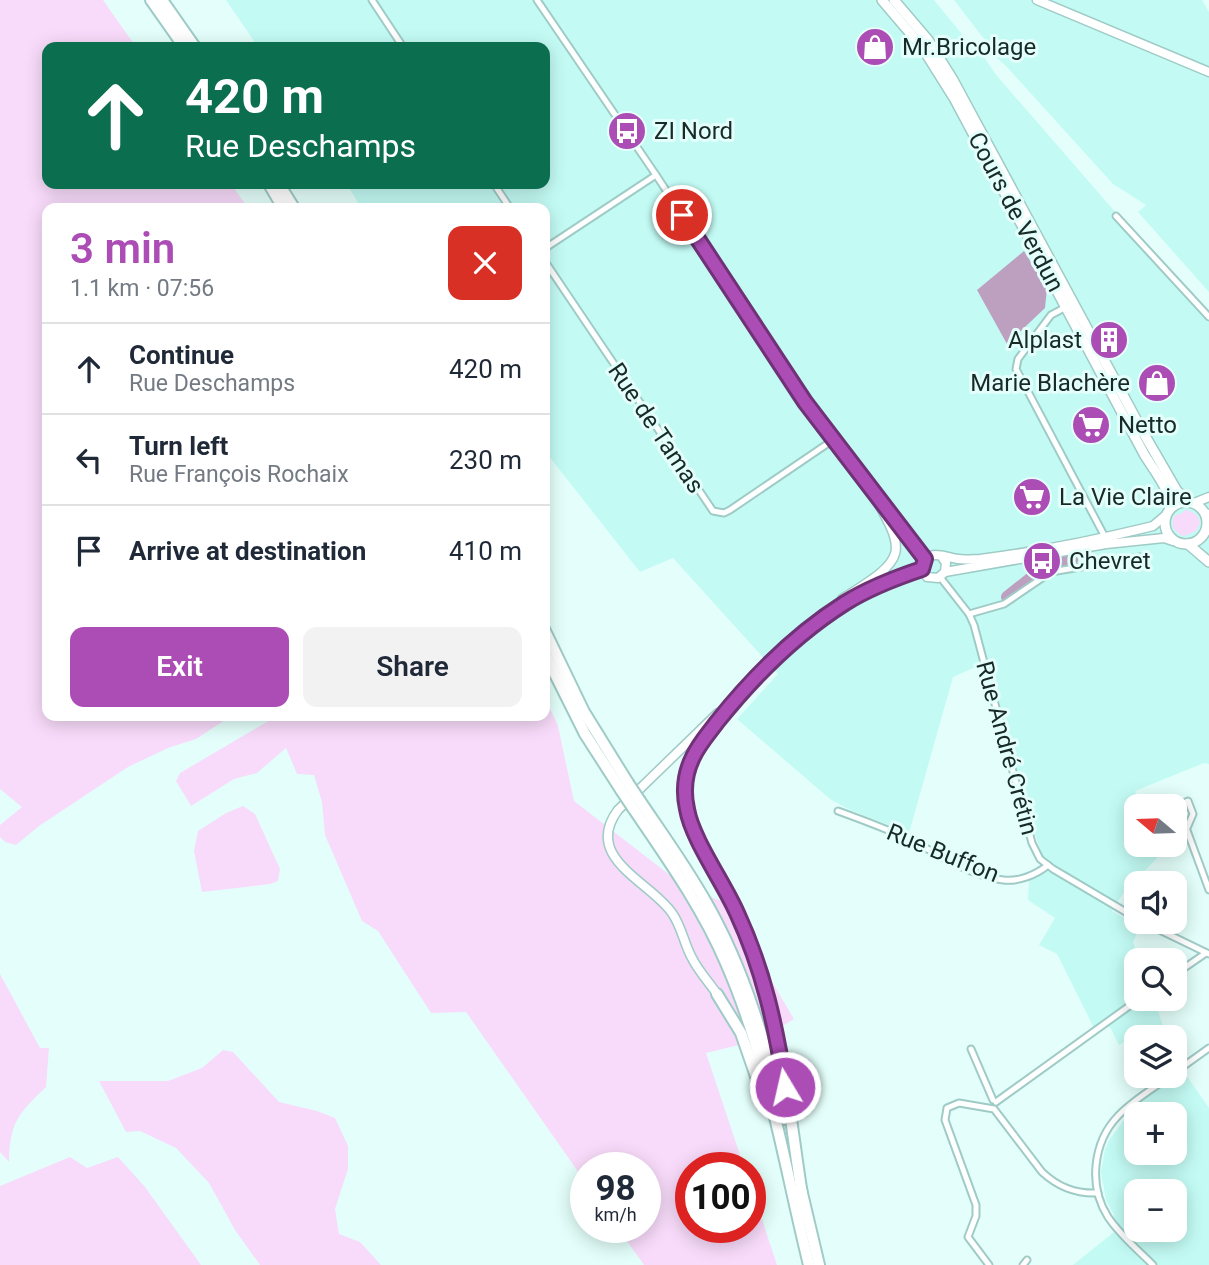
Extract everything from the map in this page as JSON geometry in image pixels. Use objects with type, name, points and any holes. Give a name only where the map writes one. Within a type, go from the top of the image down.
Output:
[{"type":"highway","points":[[151,0],[180,42]]},
{"type":"highway","points":[[162,0],[191,42]]},
{"type":"highway","points":[[550,641],[624,787]]},
{"type":"highway","points":[[550,664],[578,722],[707,904],[741,975],[770,1062],[808,1265]]},
{"type":"highway","points":[[740,692],[693,757],[686,778],[685,800],[693,827],[744,928],[769,1001],[781,1059],[797,1197]]},
{"type":"highway","points":[[717,994],[747,1048],[818,1265]]},
{"type":"main road","points":[[882,0],[922,47],[930,50],[959,99]]},
{"type":"main road","name":"Cours de Verdun","points":[[894,0],[928,40],[976,138],[1168,495],[1168,512]]},
{"type":"main road","points":[[1037,0],[1209,72]]},
{"type":"main road","name":"Cours de Verdun","points":[[959,99],[970,110],[1177,491],[1191,502]]},
{"type":"main road","points":[[976,138],[982,141],[1000,167]]},
{"type":"main road","points":[[717,994],[697,967],[672,912],[657,896],[625,872],[616,860],[610,847],[611,821],[645,782],[790,645],[838,601],[881,574],[893,561],[897,547],[895,531],[868,485]]},
{"type":"main road","points":[[922,569],[925,559],[930,555],[965,560],[980,559],[1153,526],[1175,504],[1209,497]]},
{"type":"main road","points":[[922,569],[931,579],[1106,544],[1164,538],[1188,544],[1203,536],[1208,525],[1208,516],[1191,502]]},
{"type":"main road","points":[[1168,512],[1165,528],[1173,541]]},
{"type":"main road","points":[[1203,536],[1209,555]]},
{"type":"main road","points":[[1188,544],[1209,562]]},
{"type":"main road","points":[[941,556],[946,564],[943,575]]},
{"type":"main road","points":[[790,645],[848,601],[871,588],[922,569]]},
{"type":"street","points":[[372,0],[400,42]]},
{"type":"street","points":[[537,0],[805,402],[925,559]]},
{"type":"street","points":[[550,245],[656,175]]},
{"type":"street","points":[[1116,216],[1209,317]]},
{"type":"street","name":"Rue de Tamas","points":[[550,269],[709,508],[718,513],[730,510],[834,440]]},
{"type":"street","points":[[1066,307],[1051,316],[1018,359],[1016,369],[1105,537]]},
{"type":"street","points":[[969,614],[1004,604],[1051,572],[1140,557]]},
{"type":"street","name":"Rue André Crétin","points":[[943,575],[974,625],[1032,843],[1041,859],[1048,865],[1124,911]]},
{"type":"street","name":"Rue Buffon","points":[[838,811],[903,837],[976,872],[1001,880],[1013,881],[1026,877],[1048,865]]},
{"type":"street","points":[[1187,828],[1209,890]]},
{"type":"street","points":[[1168,934],[1208,953]]},
{"type":"street","points":[[1187,967],[1208,953]]},
{"type":"street","points":[[995,1101],[1124,1010]]},
{"type":"street","points":[[1187,1064],[1209,1048]]},
{"type":"street","points":[[971,1049],[997,1106],[992,1108],[954,1104],[947,1108],[944,1115],[976,1205],[976,1216],[968,1237],[989,1265]]},
{"type":"street","points":[[1153,1265],[1115,1227],[1103,1208],[1098,1193],[1096,1162],[1101,1140],[1109,1126],[1131,1104],[1154,1088]]},
{"type":"street","points":[[992,1108],[1051,1180],[1070,1190],[1098,1193]]},
{"type":"shaded area","points":[[0,0],[103,0],[132,42],[42,42],[42,189],[235,189],[244,203],[42,203],[42,721],[223,721],[196,739],[168,748],[128,767],[39,826],[16,845],[5,842],[0,837],[0,825],[22,807],[0,789]]},
{"type":"shaded area","points":[[226,0],[934,0],[1110,206],[1209,313],[1209,764],[1204,763],[1135,791],[1136,794],[1124,794],[1124,858],[1157,858],[1144,871],[1124,871],[1124,892],[1112,911],[1124,918],[1124,934],[1137,934],[1133,942],[1135,948],[1124,948],[1124,1011],[1158,1011],[1163,1025],[1124,1025],[1124,1042],[1119,1045],[1110,1027],[1093,1026],[1057,954],[1039,945],[1055,918],[1028,900],[1029,880],[1042,874],[1043,858],[1023,798],[989,661],[953,677],[909,833],[830,799],[737,719],[778,674],[673,558],[640,572],[550,458],[550,203],[358,203],[350,189],[550,189],[550,42],[255,42]]},
{"type":"shaded area","points":[[954,0],[1202,0],[1209,12],[1209,292],[1138,212],[1146,205],[1113,184],[1006,66],[984,46],[984,39]]},
{"type":"shaded area","points":[[1024,251],[1047,288],[1045,308],[1007,344],[977,290]]},
{"type":"shaded area","points":[[1186,509],[1197,515],[1200,523],[1196,531],[1184,536],[1175,531],[1172,522],[1174,516]]},
{"type":"shaded area","points":[[550,708],[558,726],[574,801],[688,889],[725,902],[794,1019],[760,1040],[706,1053],[739,1152],[675,1152],[675,1243],[766,1243],[766,1232],[777,1265],[644,1265],[628,1243],[661,1243],[661,1152],[570,1152],[570,1160],[466,1012],[431,1013],[378,931],[362,921],[325,835],[322,802],[314,775],[297,774],[286,748],[257,773],[234,779],[191,806],[176,781],[180,773],[268,721],[550,721]]},
{"type":"shaded area","points":[[243,806],[255,814],[280,869],[278,881],[202,892],[194,851],[198,831],[226,813]]},
{"type":"shaded area","points":[[0,974],[40,1048],[49,1048],[46,1087],[17,1120],[11,1137],[9,1162],[0,1152]]},
{"type":"shaded area","points":[[223,1050],[233,1052],[279,1102],[335,1118],[348,1146],[348,1169],[335,1209],[339,1234],[360,1242],[381,1265],[260,1265],[235,1230],[209,1183],[176,1148],[140,1131],[126,1132],[99,1081],[168,1081],[202,1068]]},
{"type":"shaded area","points":[[1187,1077],[1209,1108],[1209,1265],[1073,1265],[1114,1232],[1114,1215],[1106,1200],[1101,1172],[1105,1149],[1124,1120],[1124,1165],[1187,1165],[1187,1102],[1137,1102],[1147,1088],[1187,1088]]},
{"type":"shaded area","points":[[70,1157],[87,1168],[118,1157],[145,1187],[201,1265],[0,1265],[0,1186]]},
{"type":"waterway","points":[[1007,597],[1046,566],[1072,560]]},
{"type":"place","name":"Mr.Bricolage","points":[[875,47]]},
{"type":"place","name":"ZI Nord","points":[[627,131]]},
{"type":"place","name":"Alplast","points":[[1109,340]]},
{"type":"place","name":"Marie Blachère","points":[[1157,383]]},
{"type":"place","name":"Netto","points":[[1091,425]]},
{"type":"place","name":"La Vie Claire","points":[[1032,497]]},
{"type":"place","name":"Chevret","points":[[1042,561]]},
{"type":"route","points":[[682,215],[805,402],[925,559],[922,569],[871,588],[848,601],[790,645],[740,692],[699,746],[689,768],[685,788],[690,821],[729,895],[758,964],[775,1027],[785,1087]]}]
